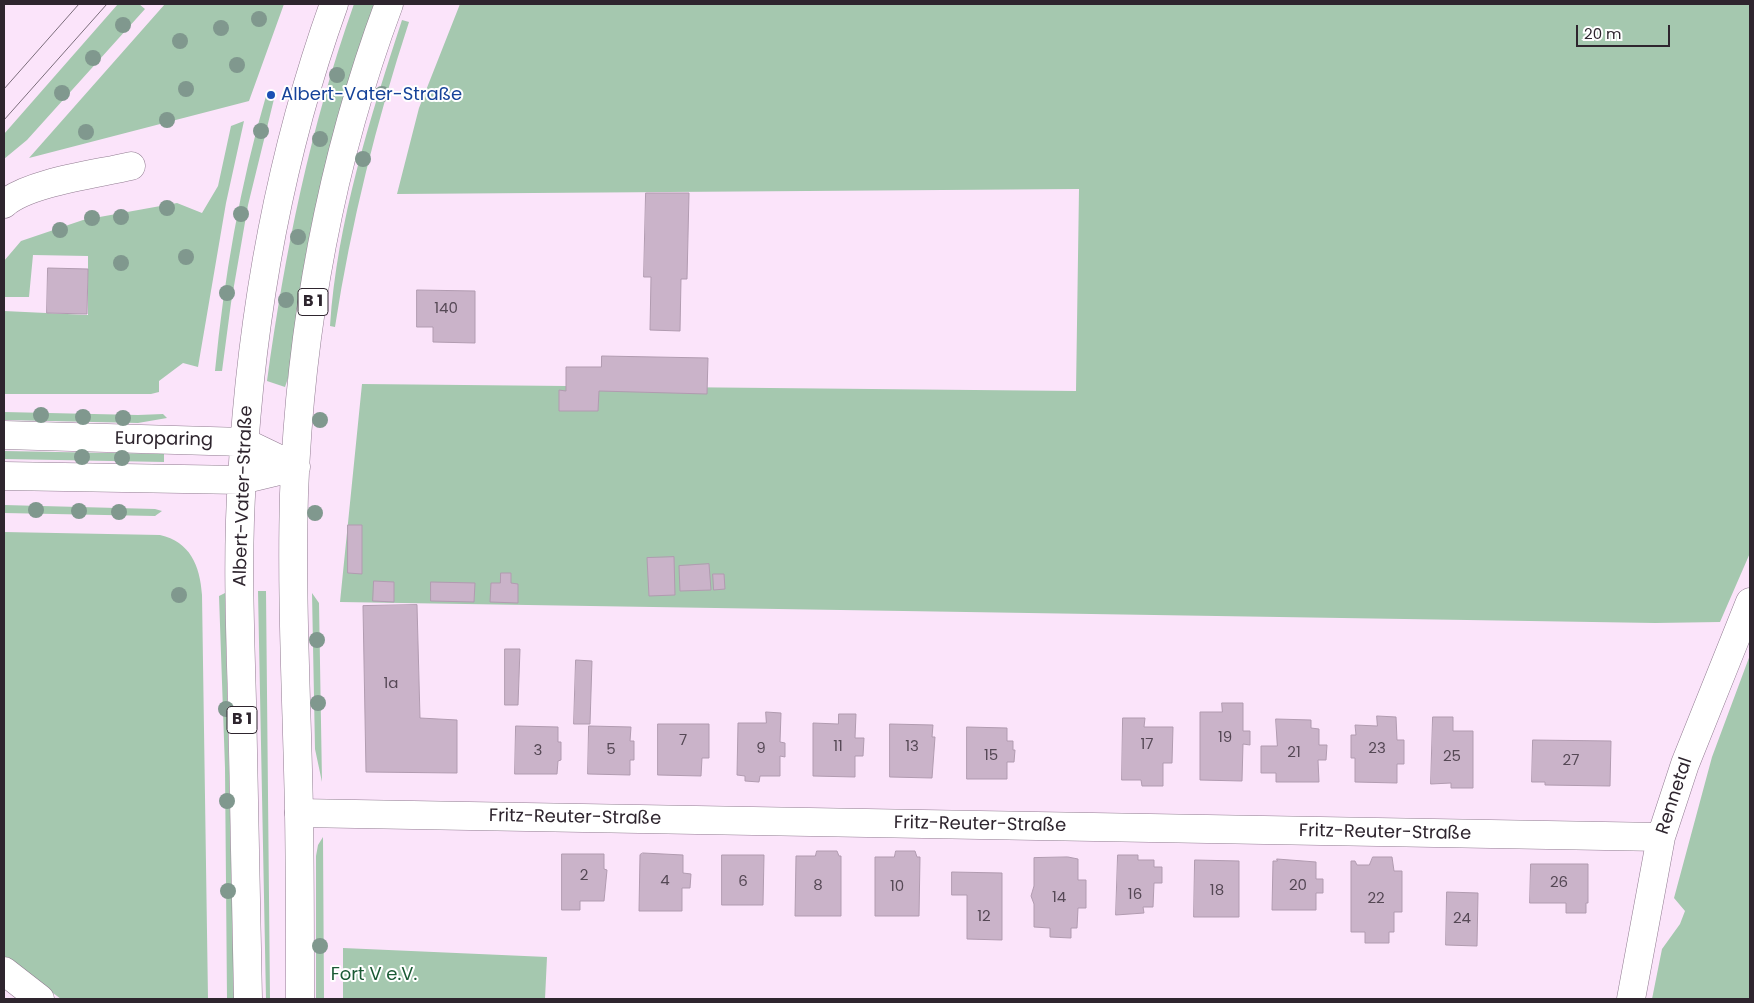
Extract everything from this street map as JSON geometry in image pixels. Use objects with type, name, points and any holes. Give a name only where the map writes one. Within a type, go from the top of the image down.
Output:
[{"type":"main road","name":"Albert-Vater-Straße","points":[[248,999],[240,585],[244,442],[256,323],[273,224],[298,117],[334,4]]},
{"type":"main road","name":"B 1","points":[[300,999],[299,813],[292,579],[296,467],[304,365],[316,287],[347,139],[365,73],[389,4]]},
{"type":"main road","points":[[4,204],[18,195],[40,187],[131,166]]},
{"type":"main road","name":"Europaring","points":[[4,436],[244,442],[296,467]]},
{"type":"main road","points":[[4,476],[242,480],[296,467]]},
{"type":"main road","name":"Rennetal","points":[[1632,999],[1660,838],[1692,747],[1750,602]]},
{"type":"main road","name":"Fritz-Reuter-Straße","points":[[299,813],[1660,838]]},
{"type":"main road","points":[[4,971],[40,999]]},
{"type":"green space","points":[[118,4],[139,4],[145,9],[27,140],[4,159],[4,134]]},
{"type":"green space","points":[[165,4],[284,4],[249,101],[29,158]]},
{"type":"green space","points":[[354,4],[374,4],[343,104],[311,226],[289,375],[285,387],[267,381],[282,285],[301,190],[324,97]]},
{"type":"green space","points":[[460,4],[1750,4],[1750,553],[1720,622],[1655,623],[340,602],[362,384],[1076,391],[1079,189],[397,194],[419,108]]},
{"type":"green space","points":[[402,20],[409,22],[375,135],[357,211],[335,327],[330,326],[334,287],[347,209],[367,132]]},
{"type":"green space","points":[[266,96],[274,99],[248,205],[231,303],[222,371],[215,371],[223,301],[234,232],[248,163]]},
{"type":"green space","points":[[244,121],[226,203],[198,367],[183,363],[159,381],[159,392],[151,394],[4,394],[4,311],[88,315],[88,256],[33,255],[29,297],[4,297],[4,261],[21,241],[83,220],[177,203],[202,213],[218,186],[231,126]]},
{"type":"green space","points":[[4,412],[163,414],[167,418],[138,423],[4,420]]},
{"type":"green space","points":[[4,451],[164,454],[164,462],[4,459]]},
{"type":"green space","points":[[4,505],[155,509],[162,511],[155,516],[4,513]]},
{"type":"green space","points":[[4,532],[160,535],[179,543],[192,556],[196,565],[202,595],[208,999],[61,999],[4,956]]},
{"type":"green space","points":[[258,591],[266,591],[270,999],[266,999]]},
{"type":"green space","points":[[225,593],[234,999],[227,999],[225,768],[219,596]]},
{"type":"green space","points":[[312,593],[319,603],[322,782],[315,749]]},
{"type":"green space","points":[[1750,655],[1750,999],[1652,999],[1662,949],[1680,924],[1685,911],[1674,898],[1712,757]]},
{"type":"green space","points":[[323,837],[324,999],[316,999],[316,856],[318,845]]},
{"type":"green space","name":"Fort V e.V.","points":[[343,948],[547,957],[545,999],[343,999]]},
{"type":"building","points":[[646,193],[689,193],[687,279],[681,279],[680,331],[650,330],[651,277],[644,277]]},
{"type":"building","points":[[48,268],[88,269],[87,314],[47,313]]},
{"type":"building","points":[[417,290],[475,291],[475,343],[433,342],[433,327],[417,327]]},
{"type":"building","points":[[602,356],[708,358],[707,394],[599,391],[598,411],[559,411],[559,390],[566,391],[566,367],[601,367]]},
{"type":"building","points":[[348,525],[362,525],[362,574],[348,573]]},
{"type":"building","points":[[674,557],[675,595],[649,596],[647,558]]},
{"type":"building","points":[[709,564],[711,590],[680,591],[679,566]]},
{"type":"building","points":[[501,573],[511,573],[511,583],[518,584],[518,603],[490,602],[491,583],[500,583]]},
{"type":"building","points":[[713,574],[724,574],[725,589],[714,590]]},
{"type":"building","points":[[374,581],[394,582],[394,602],[373,601]]},
{"type":"building","points":[[431,582],[475,583],[474,602],[431,601]]},
{"type":"building","points":[[417,605],[420,718],[457,720],[457,773],[366,772],[363,606]]},
{"type":"building","points":[[505,649],[520,649],[518,705],[505,705]]},
{"type":"building","points":[[576,660],[592,661],[590,724],[574,724]]},
{"type":"building","points":[[1222,703],[1243,703],[1243,731],[1250,731],[1250,745],[1243,744],[1242,781],[1200,780],[1200,712],[1222,712]]},
{"type":"building","points":[[766,712],[781,713],[780,742],[785,743],[785,757],[780,756],[780,776],[760,776],[759,782],[745,781],[745,776],[737,775],[738,723],[766,723]]},
{"type":"building","points":[[839,714],[856,714],[855,738],[864,738],[863,756],[855,756],[855,777],[813,776],[813,723],[838,724]]},
{"type":"building","points":[[1377,716],[1396,717],[1397,740],[1404,740],[1404,764],[1397,764],[1397,783],[1355,782],[1355,758],[1351,758],[1351,735],[1356,735],[1355,725],[1377,726]]},
{"type":"building","points":[[1433,717],[1453,717],[1453,731],[1473,731],[1473,788],[1451,788],[1451,783],[1431,784]]},
{"type":"building","points":[[1123,718],[1145,718],[1144,727],[1173,727],[1172,763],[1163,763],[1163,786],[1142,786],[1141,780],[1122,780]]},
{"type":"building","points":[[1276,719],[1311,720],[1311,728],[1319,729],[1319,745],[1327,745],[1326,760],[1318,760],[1319,782],[1276,782],[1276,773],[1261,773],[1261,746],[1277,746]]},
{"type":"building","points":[[658,724],[709,724],[709,758],[702,758],[701,776],[658,775]]},
{"type":"building","points":[[890,724],[933,725],[932,737],[935,737],[932,778],[890,777]]},
{"type":"building","points":[[516,726],[558,727],[558,742],[561,742],[561,760],[558,761],[557,774],[515,774]]},
{"type":"building","points":[[589,726],[631,727],[630,741],[634,741],[634,760],[630,760],[630,775],[588,774]]},
{"type":"building","points":[[967,727],[1007,728],[1007,741],[1013,741],[1013,750],[1015,750],[1014,762],[1007,762],[1007,779],[967,779]]},
{"type":"building","points":[[1533,740],[1611,741],[1610,786],[1545,785],[1545,782],[1532,782]]},
{"type":"building","points":[[817,851],[837,851],[839,856],[841,856],[841,916],[795,916],[796,856],[815,856]]},
{"type":"building","points":[[896,851],[915,851],[917,857],[920,857],[919,916],[875,916],[875,857],[894,857]]},
{"type":"building","points":[[643,853],[683,855],[683,873],[691,874],[690,888],[682,888],[682,911],[639,911],[640,855]]},
{"type":"building","points":[[562,854],[604,854],[604,869],[607,870],[604,901],[580,901],[580,910],[562,910]]},
{"type":"building","points":[[722,855],[764,855],[763,905],[722,905]]},
{"type":"building","points":[[1118,855],[1138,855],[1138,860],[1154,860],[1154,867],[1162,867],[1162,883],[1154,883],[1153,907],[1143,907],[1144,913],[1116,915]]},
{"type":"building","points":[[1068,857],[1078,859],[1078,880],[1086,880],[1086,908],[1078,908],[1077,928],[1071,928],[1071,938],[1050,937],[1050,928],[1034,927],[1034,904],[1031,896],[1034,886],[1034,858]]},
{"type":"building","points":[[1373,857],[1392,857],[1394,871],[1402,871],[1402,912],[1394,912],[1394,932],[1389,932],[1389,943],[1365,943],[1365,932],[1351,932],[1351,861],[1355,861],[1357,865],[1369,865]]},
{"type":"building","points":[[1277,859],[1316,862],[1316,879],[1323,879],[1323,893],[1316,893],[1316,910],[1272,910],[1273,861],[1277,861]]},
{"type":"building","points":[[1195,860],[1239,861],[1239,917],[1194,917]]},
{"type":"building","points":[[1531,864],[1588,864],[1588,903],[1586,903],[1586,913],[1566,913],[1566,903],[1530,903]]},
{"type":"building","points":[[952,872],[1002,873],[1002,940],[967,939],[967,895],[952,895]]},
{"type":"building","points":[[1447,892],[1478,893],[1477,946],[1446,945]]},
{"type":"tram line","points":[[4,89],[79,4]]},
{"type":"tram line","points":[[4,120],[107,4]]},
{"type":"place","name":"Albert-Vater-Straße","points":[[271,95]]}]
